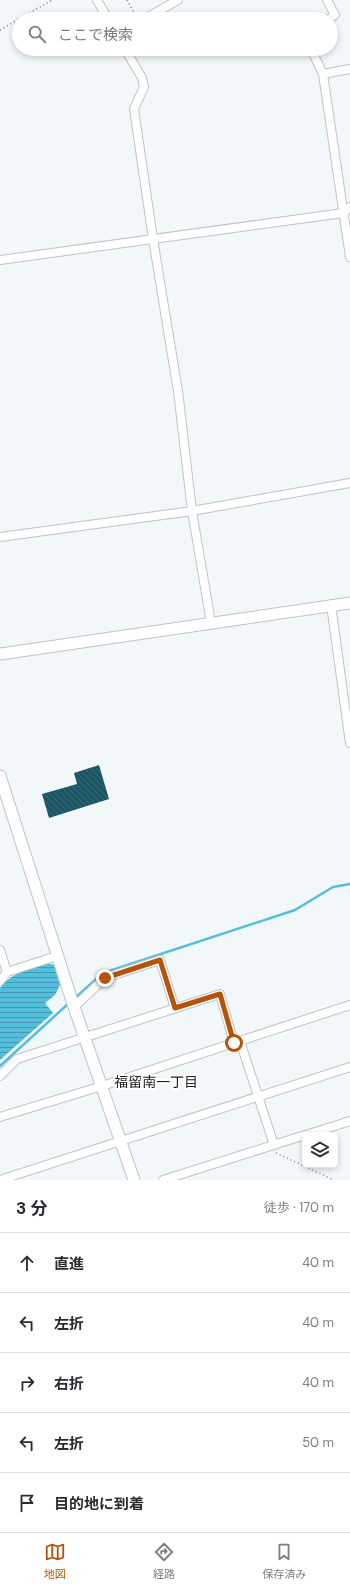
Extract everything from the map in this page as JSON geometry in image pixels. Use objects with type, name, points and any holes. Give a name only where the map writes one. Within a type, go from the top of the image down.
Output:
[{"type":"street","points":[[97,0],[104,12]]},
{"type":"street","points":[[157,12],[178,0]]},
{"type":"street","points":[[327,0],[333,12]]},
{"type":"street","points":[[129,56],[142,78],[144,87],[134,109],[153,239],[178,391],[192,511],[211,623]]},
{"type":"street","points":[[314,56],[324,74],[347,210],[350,257]]},
{"type":"street","points":[[324,74],[350,69]]},
{"type":"street","points":[[0,260],[347,210]]},
{"type":"street","points":[[0,537],[192,511],[350,484]]},
{"type":"street","points":[[0,654],[350,603]]},
{"type":"street","points":[[332,605],[350,743]]},
{"type":"street","points":[[0,776],[3,796],[134,1180]]},
{"type":"street","points":[[0,950],[7,972]]},
{"type":"street","points":[[0,981],[7,972],[58,956]]},
{"type":"street","points":[[73,1003],[105,978],[160,960],[175,1008]]},
{"type":"street","points":[[0,1076],[17,1059],[220,994],[274,1145]]},
{"type":"street","points":[[0,1117],[102,1086],[350,1005]]},
{"type":"street","points":[[0,1180],[350,1067]]},
{"type":"street","points":[[315,1132],[350,1121]]},
{"type":"street","points":[[163,1180],[302,1136]]},
{"type":"path","points":[[31,12],[52,0]]},
{"type":"path","points":[[127,0],[134,12]]},
{"type":"path","points":[[0,30],[12,23]]},
{"type":"path","points":[[273,1154],[278,1153],[334,1180]]},
{"type":"water","points":[[48,963],[54,965],[60,985],[55,995],[45,1003],[53,1013],[0,1060],[0,988],[10,978],[28,969]]},
{"type":"building","points":[[99,765],[109,799],[49,818],[42,794],[77,784],[74,773]]},
{"type":"waterway","points":[[74,999],[103,973],[295,910],[333,887],[350,884]]},
{"type":"waterway","points":[[0,1066],[69,1003]]},
{"type":"district","name":"福留南一丁目","points":[[156,1082]]},
{"type":"route","points":[[105,978],[160,960],[175,1008],[220,994],[234,1043]]}]
